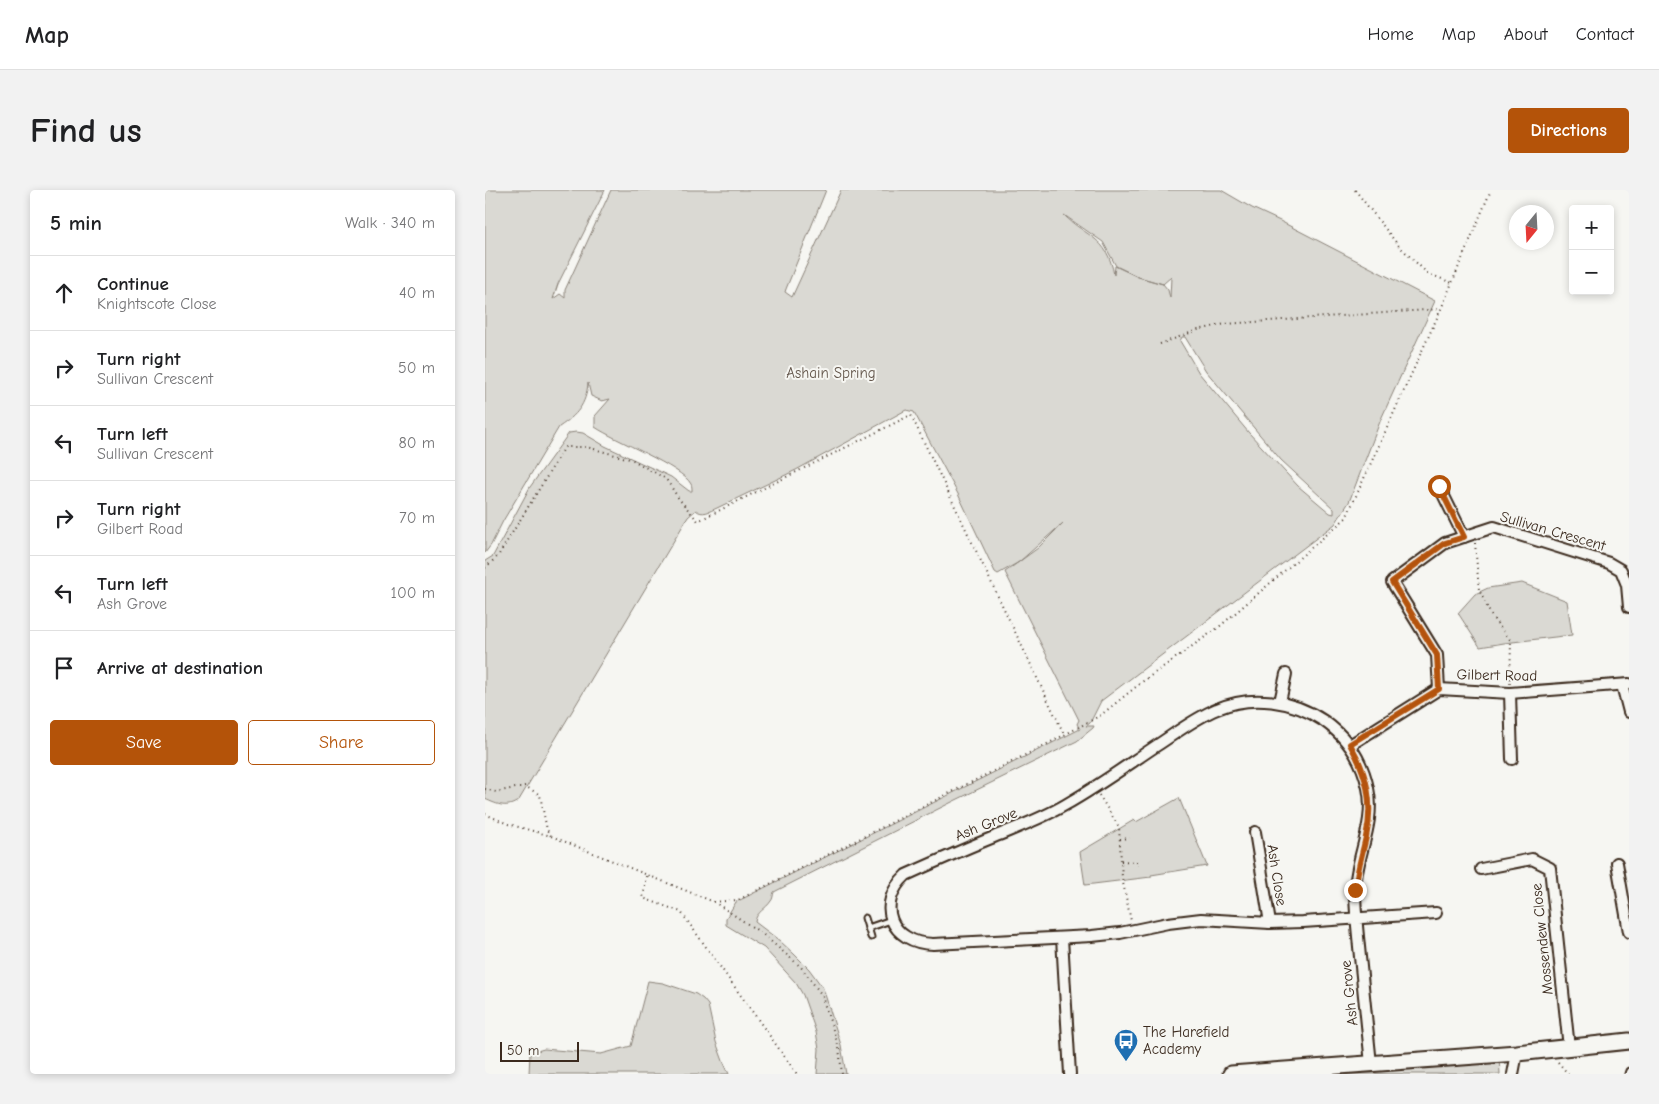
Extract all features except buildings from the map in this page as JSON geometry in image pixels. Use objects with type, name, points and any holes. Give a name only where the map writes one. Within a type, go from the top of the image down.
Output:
[{"type":"street","points":[[1439,486],[1464,537]]},
{"type":"street","name":"Sullivan Crescent","points":[[1439,689],[1437,655],[1392,582],[1445,543],[1494,527],[1609,563],[1621,570],[1627,585],[1629,607]]},
{"type":"street","points":[[1280,702],[1286,674]]},
{"type":"street","points":[[1625,684],[1629,712]]},
{"type":"street","name":"Gilbert Road","points":[[1350,744],[1439,689],[1510,693],[1625,684]]},
{"type":"street","points":[[1510,693],[1512,759]]},
{"type":"street","name":"Ash Grove","points":[[891,920],[891,902],[898,884],[905,875],[1038,819],[1065,805],[1193,722],[1217,709],[1252,702],[1280,702],[1292,705],[1320,719],[1350,744],[1363,770],[1370,798],[1371,812],[1356,875],[1355,890],[1371,1064]]},
{"type":"street","name":"Ash Close","points":[[1255,832],[1270,922]]},
{"type":"street","name":"Mossendew Close","points":[[1481,869],[1532,859],[1550,868],[1569,1048]]},
{"type":"street","points":[[1617,862],[1629,932]]},
{"type":"street","points":[[891,920],[906,938],[923,944],[951,944],[1120,934],[1168,923],[1201,919],[1270,922],[1357,919],[1436,913]]},
{"type":"street","points":[[1062,938],[1070,1074]]},
{"type":"street","points":[[1231,1074],[1517,1053],[1629,1041]]},
{"type":"street","points":[[1513,1074],[1517,1053]]},
{"type":"lane","points":[[865,918],[871,937]]},
{"type":"lane","points":[[868,928],[891,920]]},
{"type":"path","points":[[1355,190],[1397,245],[1427,273],[1452,283]]},
{"type":"path","points":[[715,902],[738,900],[1101,714],[1219,627],[1346,518],[1441,309],[1491,190]]},
{"type":"path","points":[[1160,344],[1198,330],[1225,324],[1441,309]]},
{"type":"path","points":[[485,568],[498,556],[565,448],[587,447],[633,460],[666,479],[679,499],[698,521],[911,415],[1064,734]]},
{"type":"path","points":[[1474,534],[1479,590],[1492,617],[1511,640],[1510,693]]},
{"type":"path","points":[[485,789],[496,792],[525,786],[540,795],[547,830],[551,836]]},
{"type":"path","points":[[1093,787],[1119,827],[1122,878],[1133,931]]},
{"type":"path","points":[[485,814],[508,824],[551,836],[715,902],[760,932],[801,967],[821,994],[839,1048],[842,1074]]},
{"type":"path","points":[[1120,839],[1130,838]]},
{"type":"path","points":[[1121,861],[1137,862],[1138,866]]},
{"type":"path","points":[[647,876],[643,898],[681,912],[797,1074]]},
{"type":"green space","name":"Ashain Spring","points":[[485,190],[605,190],[558,284],[553,299],[560,294],[565,298],[565,290],[611,190],[826,190],[785,292],[792,297],[841,190],[1221,190],[1252,208],[1435,301],[1381,419],[1349,502],[1335,524],[1101,701],[1090,723],[1086,726],[1094,726],[1093,728],[1077,741],[774,892],[772,900],[759,913],[755,922],[794,954],[809,969],[823,988],[841,1045],[846,1074],[817,1074],[819,1049],[816,1032],[803,995],[796,983],[764,948],[726,925],[726,918],[736,902],[1080,729],[1077,724],[1079,720],[1005,572],[1018,563],[998,574],[995,572],[958,494],[914,412],[906,410],[796,470],[712,510],[703,513],[696,510],[688,517],[519,800],[507,805],[485,799],[485,561],[493,556],[530,487],[569,433],[583,433],[605,446],[671,477],[689,491],[692,491],[691,485],[685,477],[662,462],[595,427],[595,416],[610,399],[602,401],[591,396],[588,383],[583,403],[576,414],[559,427],[485,553]],"holes":[[[1064,215],[1103,242],[1116,266],[1139,277],[1163,284],[1138,277],[1115,266],[1114,275],[1111,262],[1101,245]],[[1171,277],[1170,298],[1168,290],[1163,284]],[[1182,337],[1185,337],[1206,371],[1281,460],[1334,509],[1334,514],[1330,513],[1298,486],[1249,433],[1199,373],[1180,341]],[[1063,523],[1038,548],[1020,561]]]},
{"type":"green space","points":[[1522,583],[1567,601],[1572,635],[1480,647],[1458,613],[1475,594],[1488,588]]},
{"type":"green space","points":[[1179,798],[1207,866],[1151,875],[1151,877],[1085,885],[1080,852],[1134,820],[1136,822]]},
{"type":"green space","points":[[648,981],[663,983],[696,994],[703,999],[708,1005],[716,1042],[729,1074],[529,1074],[530,1053],[544,1049],[601,1054],[631,1046]]},
{"type":"green space","points":[[1499,1057],[1500,1074],[1264,1074]]},
{"type":"place","name":"The Harefield Academy","points":[[1126,1062]]},
{"type":"route","points":[[1355,890],[1356,875],[1371,812],[1370,798],[1363,770],[1350,744],[1439,689],[1437,655],[1392,582],[1445,543],[1464,537],[1439,486]]}]
